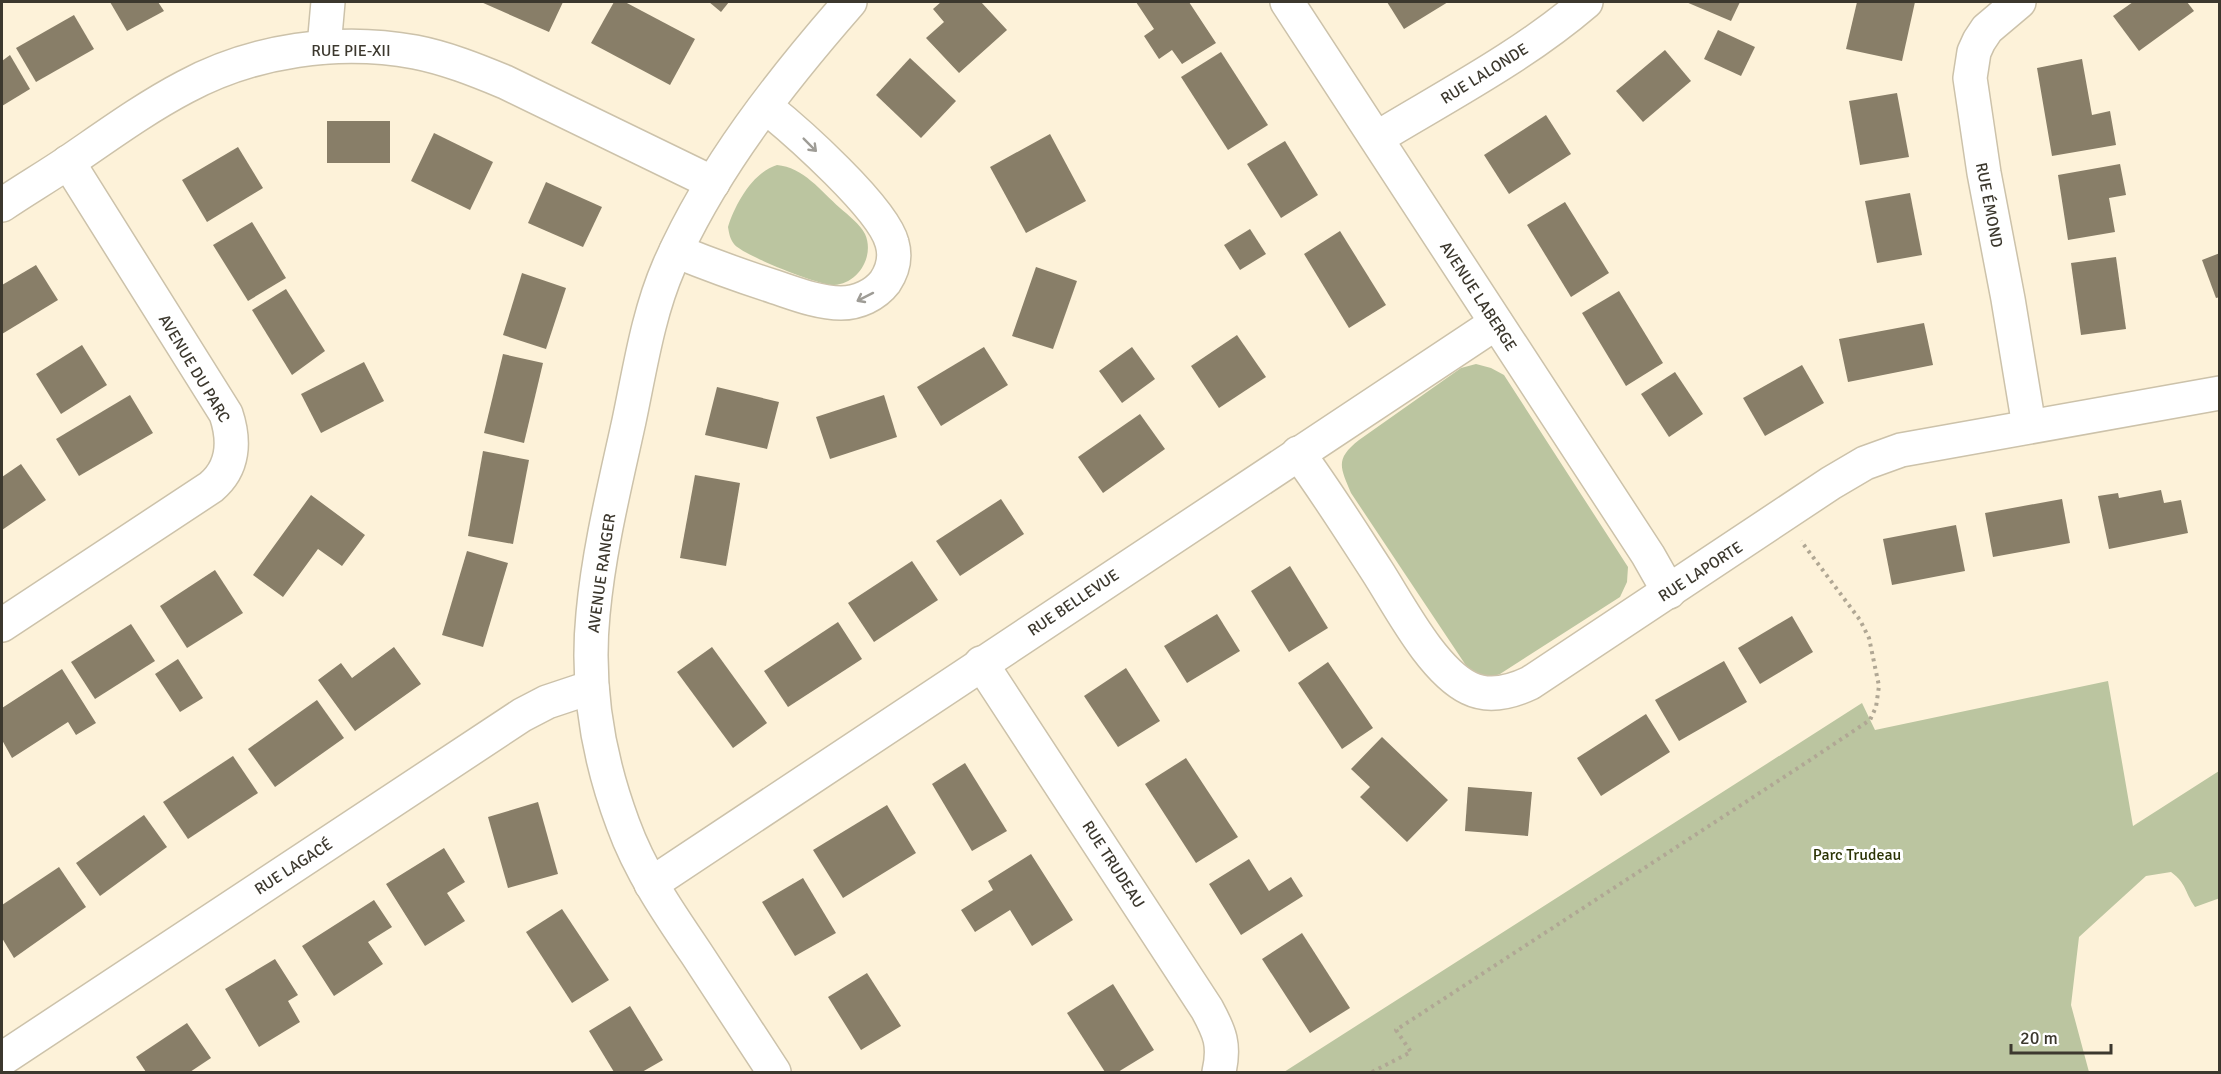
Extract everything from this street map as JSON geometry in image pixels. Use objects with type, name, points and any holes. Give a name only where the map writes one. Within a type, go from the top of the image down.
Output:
[{"type":"street","points":[[324,47],[328,2]]},
{"type":"street","name":"AVENUE RANGER","points":[[774,1072],[651,884],[623,825],[605,769],[592,687],[593,613],[609,511],[646,342],[661,285],[676,251],[713,183],[765,107],[850,2]]},
{"type":"street","name":"AVENUE LABERGE","points":[[1287,2],[1648,555],[1669,592]]},
{"type":"street","name":"RUE LALONDE","points":[[1377,138],[1512,56],[1586,2]]},
{"type":"street","name":"RUE ÉMOND","points":[[2019,2],[1987,29],[1979,41],[1974,52],[1970,78],[1984,173],[2029,426]]},
{"type":"street","name":"RUE PIE-XII","points":[[2,205],[143,112],[187,86],[253,59],[282,52],[324,47],[377,48],[415,52],[471,68],[505,82],[713,183]]},
{"type":"street","points":[[676,251],[742,276],[820,300],[840,303],[855,302],[873,294],[884,282],[893,267],[895,254],[892,240],[884,226],[854,189],[799,135],[765,107]]},
{"type":"street","name":"AVENUE DU PARC","points":[[2,625],[222,478],[230,455],[230,426],[226,414],[68,162]]},
{"type":"street","name":"RUE BELLEVUE","points":[[651,884],[1496,323]]},
{"type":"street","name":"RUE LAPORTE","points":[[1298,453],[1435,658],[1446,671],[1471,689],[1486,693],[1500,693],[1530,683],[1840,478],[1881,457],[1901,450],[2220,393]]},
{"type":"street","name":"RUE TRUDEAU","points":[[981,663],[1207,1009],[1221,1037],[1223,1054],[1219,1072]]},
{"type":"street","name":"RUE LAGACÉ","points":[[2,1059],[522,715],[547,702],[592,687]]},
{"type":"path","points":[[1372,1072],[1410,1052],[1396,1030],[1870,720],[1876,707],[1879,686],[1869,638],[1860,620],[1783,517]]},
{"type":"green space","points":[[777,165],[795,170],[811,181],[863,230],[868,242],[866,260],[850,280],[834,285],[814,281],[751,255],[734,244],[728,227],[740,199],[760,174]]},
{"type":"green space","points":[[1476,364],[1504,375],[1628,567],[1627,582],[1620,597],[1500,674],[1486,677],[1467,667],[1351,493],[1342,470],[1343,458],[1359,440],[1461,368]]},
{"type":"green space","name":"Parc Trudeau","points":[[2108,681],[2133,826],[2219,771],[2220,898],[2195,907],[2183,884],[2171,872],[2146,876],[2079,937],[2071,1005],[2089,1072],[1284,1072],[1862,703],[1875,730]]},
{"type":"building","points":[[110,2],[158,2],[164,11],[127,31]]},
{"type":"building","points":[[481,2],[563,2],[549,32]]},
{"type":"building","points":[[614,2],[625,2],[695,39],[670,85],[591,43]]},
{"type":"building","points":[[709,2],[729,2],[721,12]]},
{"type":"building","points":[[941,2],[981,2],[1007,30],[959,73],[926,38],[944,22],[933,9]]},
{"type":"building","points":[[1136,2],[1189,2],[1216,43],[1182,64],[1172,50],[1159,59],[1144,36],[1154,29]]},
{"type":"building","points":[[1387,2],[1448,2],[1404,29]]},
{"type":"building","points":[[1686,2],[1740,2],[1731,21]]},
{"type":"building","points":[[1857,2],[1915,2],[1902,61],[1846,49]]},
{"type":"building","points":[[2133,2],[2187,2],[2194,11],[2139,51],[2113,16]]},
{"type":"building","points":[[74,15],[94,49],[36,82],[16,48]]},
{"type":"building","points":[[1718,30],[1755,47],[1741,76],[1704,59]]},
{"type":"building","points":[[1665,50],[1691,81],[1643,122],[1616,91]]},
{"type":"building","points":[[1221,52],[1268,125],[1228,150],[1181,77]]},
{"type":"building","points":[[10,55],[30,89],[2,106],[2,61]]},
{"type":"building","points":[[910,58],[956,101],[921,138],[876,95]]},
{"type":"building","points":[[2082,59],[2092,115],[2110,111],[2116,145],[2052,156],[2037,68]]},
{"type":"building","points":[[1897,93],[1909,157],[1860,165],[1849,101]]},
{"type":"building","points":[[1546,115],[1571,154],[1509,194],[1484,155]]},
{"type":"building","points":[[327,121],[390,121],[390,163],[327,163]]},
{"type":"building","points":[[434,133],[493,162],[470,210],[411,181]]},
{"type":"building","points":[[1050,134],[1086,201],[1026,233],[990,167]]},
{"type":"building","points":[[1285,141],[1318,195],[1281,218],[1247,164]]},
{"type":"building","points":[[238,147],[263,188],[207,222],[182,180]]},
{"type":"building","points":[[2120,164],[2126,195],[2109,198],[2115,232],[2068,240],[2058,175]]},
{"type":"building","points":[[546,182],[602,207],[583,247],[528,223]]},
{"type":"building","points":[[1910,193],[1922,255],[1877,263],[1865,201]]},
{"type":"building","points":[[1565,202],[1609,273],[1571,297],[1527,225]]},
{"type":"building","points":[[252,222],[286,278],[248,301],[213,245]]},
{"type":"building","points":[[1250,229],[1266,254],[1240,270],[1224,245]]},
{"type":"building","points":[[1340,231],[1386,305],[1349,328],[1304,254]]},
{"type":"building","points":[[2220,253],[2220,297],[2216,298],[2202,260]]},
{"type":"building","points":[[2116,257],[2126,329],[2081,335],[2071,263]]},
{"type":"building","points":[[36,265],[58,300],[2,334],[2,285]]},
{"type":"building","points":[[1036,267],[1077,281],[1053,349],[1012,336]]},
{"type":"building","points":[[522,273],[566,288],[546,349],[503,335]]},
{"type":"building","points":[[286,289],[325,351],[292,375],[252,310]]},
{"type":"building","points":[[1619,291],[1663,363],[1626,386],[1582,313]]},
{"type":"building","points":[[1924,323],[1933,365],[1848,382],[1839,339]]},
{"type":"building","points":[[1237,335],[1266,377],[1219,408],[1191,366]]},
{"type":"building","points":[[82,345],[107,385],[61,414],[36,374]]},
{"type":"building","points":[[984,347],[1008,385],[941,426],[917,387]]},
{"type":"building","points":[[1132,347],[1155,379],[1122,403],[1099,371]]},
{"type":"building","points":[[503,354],[543,363],[524,443],[484,433]]},
{"type":"building","points":[[364,362],[384,401],[321,433],[301,394]]},
{"type":"building","points":[[1802,365],[1824,403],[1765,436],[1743,398]]},
{"type":"building","points":[[1675,372],[1703,414],[1669,437],[1641,394]]},
{"type":"building","points":[[717,387],[779,402],[767,449],[705,435]]},
{"type":"building","points":[[130,395],[153,433],[79,476],[56,439]]},
{"type":"building","points":[[884,395],[897,437],[830,459],[816,417]]},
{"type":"building","points":[[1140,414],[1165,449],[1103,493],[1078,457]]},
{"type":"building","points":[[483,451],[529,460],[513,544],[468,536]]},
{"type":"building","points":[[21,464],[46,500],[2,530],[2,477]]},
{"type":"building","points":[[695,475],[740,483],[726,566],[680,558]]},
{"type":"building","points":[[2161,490],[2164,503],[2181,500],[2188,533],[2109,549],[2098,496],[2118,493],[2119,498]]},
{"type":"building","points":[[311,495],[365,535],[342,566],[318,549],[283,597],[253,575]]},
{"type":"building","points":[[1001,499],[1024,534],[960,576],[936,541]]},
{"type":"building","points":[[2062,499],[2070,543],[1993,557],[1985,513]]},
{"type":"building","points":[[1956,525],[1965,571],[1892,585],[1883,539]]},
{"type":"building","points":[[467,551],[508,563],[483,647],[442,635]]},
{"type":"building","points":[[912,561],[938,600],[874,642],[848,603]]},
{"type":"building","points":[[1290,566],[1328,628],[1289,652],[1251,591]]},
{"type":"building","points":[[215,570],[243,613],[187,648],[160,606]]},
{"type":"building","points":[[1217,614],[1240,651],[1187,683],[1164,646]]},
{"type":"building","points":[[1792,616],[1813,652],[1760,684],[1738,648]]},
{"type":"building","points":[[838,622],[862,659],[788,707],[764,671]]},
{"type":"building","points":[[131,624],[155,661],[95,699],[71,662]]},
{"type":"building","points":[[394,647],[421,684],[355,731],[318,680],[341,663],[352,678]]},
{"type":"building","points":[[712,647],[767,723],[733,748],[677,672]]},
{"type":"building","points":[[178,659],[203,698],[180,712],[155,674]]},
{"type":"building","points":[[1724,661],[1747,702],[1679,741],[1655,700]]},
{"type":"building","points":[[1328,662],[1373,728],[1342,749],[1298,683]]},
{"type":"building","points":[[1126,668],[1160,721],[1118,747],[1084,696]]},
{"type":"building","points":[[62,669],[96,723],[76,735],[68,722],[12,758],[2,740],[2,708]]},
{"type":"building","points":[[317,700],[344,738],[275,787],[248,749]]},
{"type":"building","points":[[1646,714],[1670,752],[1601,796],[1577,758]]},
{"type":"building","points":[[1382,737],[1448,800],[1407,842],[1360,797],[1370,787],[1351,769]]},
{"type":"building","points":[[233,756],[258,793],[188,839],[163,802]]},
{"type":"building","points":[[1186,758],[1238,837],[1196,863],[1145,784]]},
{"type":"building","points":[[965,763],[1007,831],[972,851],[932,784]]},
{"type":"building","points":[[1468,787],[1532,792],[1528,836],[1465,831]]},
{"type":"building","points":[[538,802],[558,874],[508,888],[488,817]]},
{"type":"building","points":[[887,805],[916,853],[843,898],[813,850]]},
{"type":"building","points":[[144,815],[167,847],[100,896],[76,863]]},
{"type":"building","points":[[444,848],[465,882],[447,893],[465,921],[425,946],[386,884]]},
{"type":"building","points":[[1031,854],[1073,920],[1032,946],[1010,910],[975,932],[961,910],[993,890],[988,881]]},
{"type":"building","points":[[1249,859],[1269,891],[1291,877],[1303,896],[1241,935],[1209,884]]},
{"type":"building","points":[[59,867],[86,907],[14,958],[2,938],[2,905]]},
{"type":"building","points":[[803,878],[836,933],[795,956],[762,902]]},
{"type":"building","points":[[374,900],[392,927],[368,942],[383,964],[334,996],[302,946]]},
{"type":"building","points":[[562,909],[609,980],[572,1003],[526,932]]},
{"type":"building","points":[[1302,933],[1350,1008],[1310,1033],[1262,959]]},
{"type":"building","points":[[275,959],[298,995],[288,1001],[300,1022],[259,1047],[225,989]]},
{"type":"building","points":[[867,973],[901,1026],[861,1050],[828,997]]},
{"type":"building","points":[[1113,984],[1154,1050],[1118,1072],[1105,1072],[1067,1013]]},
{"type":"building","points":[[630,1006],[663,1060],[642,1072],[614,1072],[589,1031]]},
{"type":"building","points":[[187,1023],[211,1058],[190,1072],[146,1072],[136,1057]]}]
